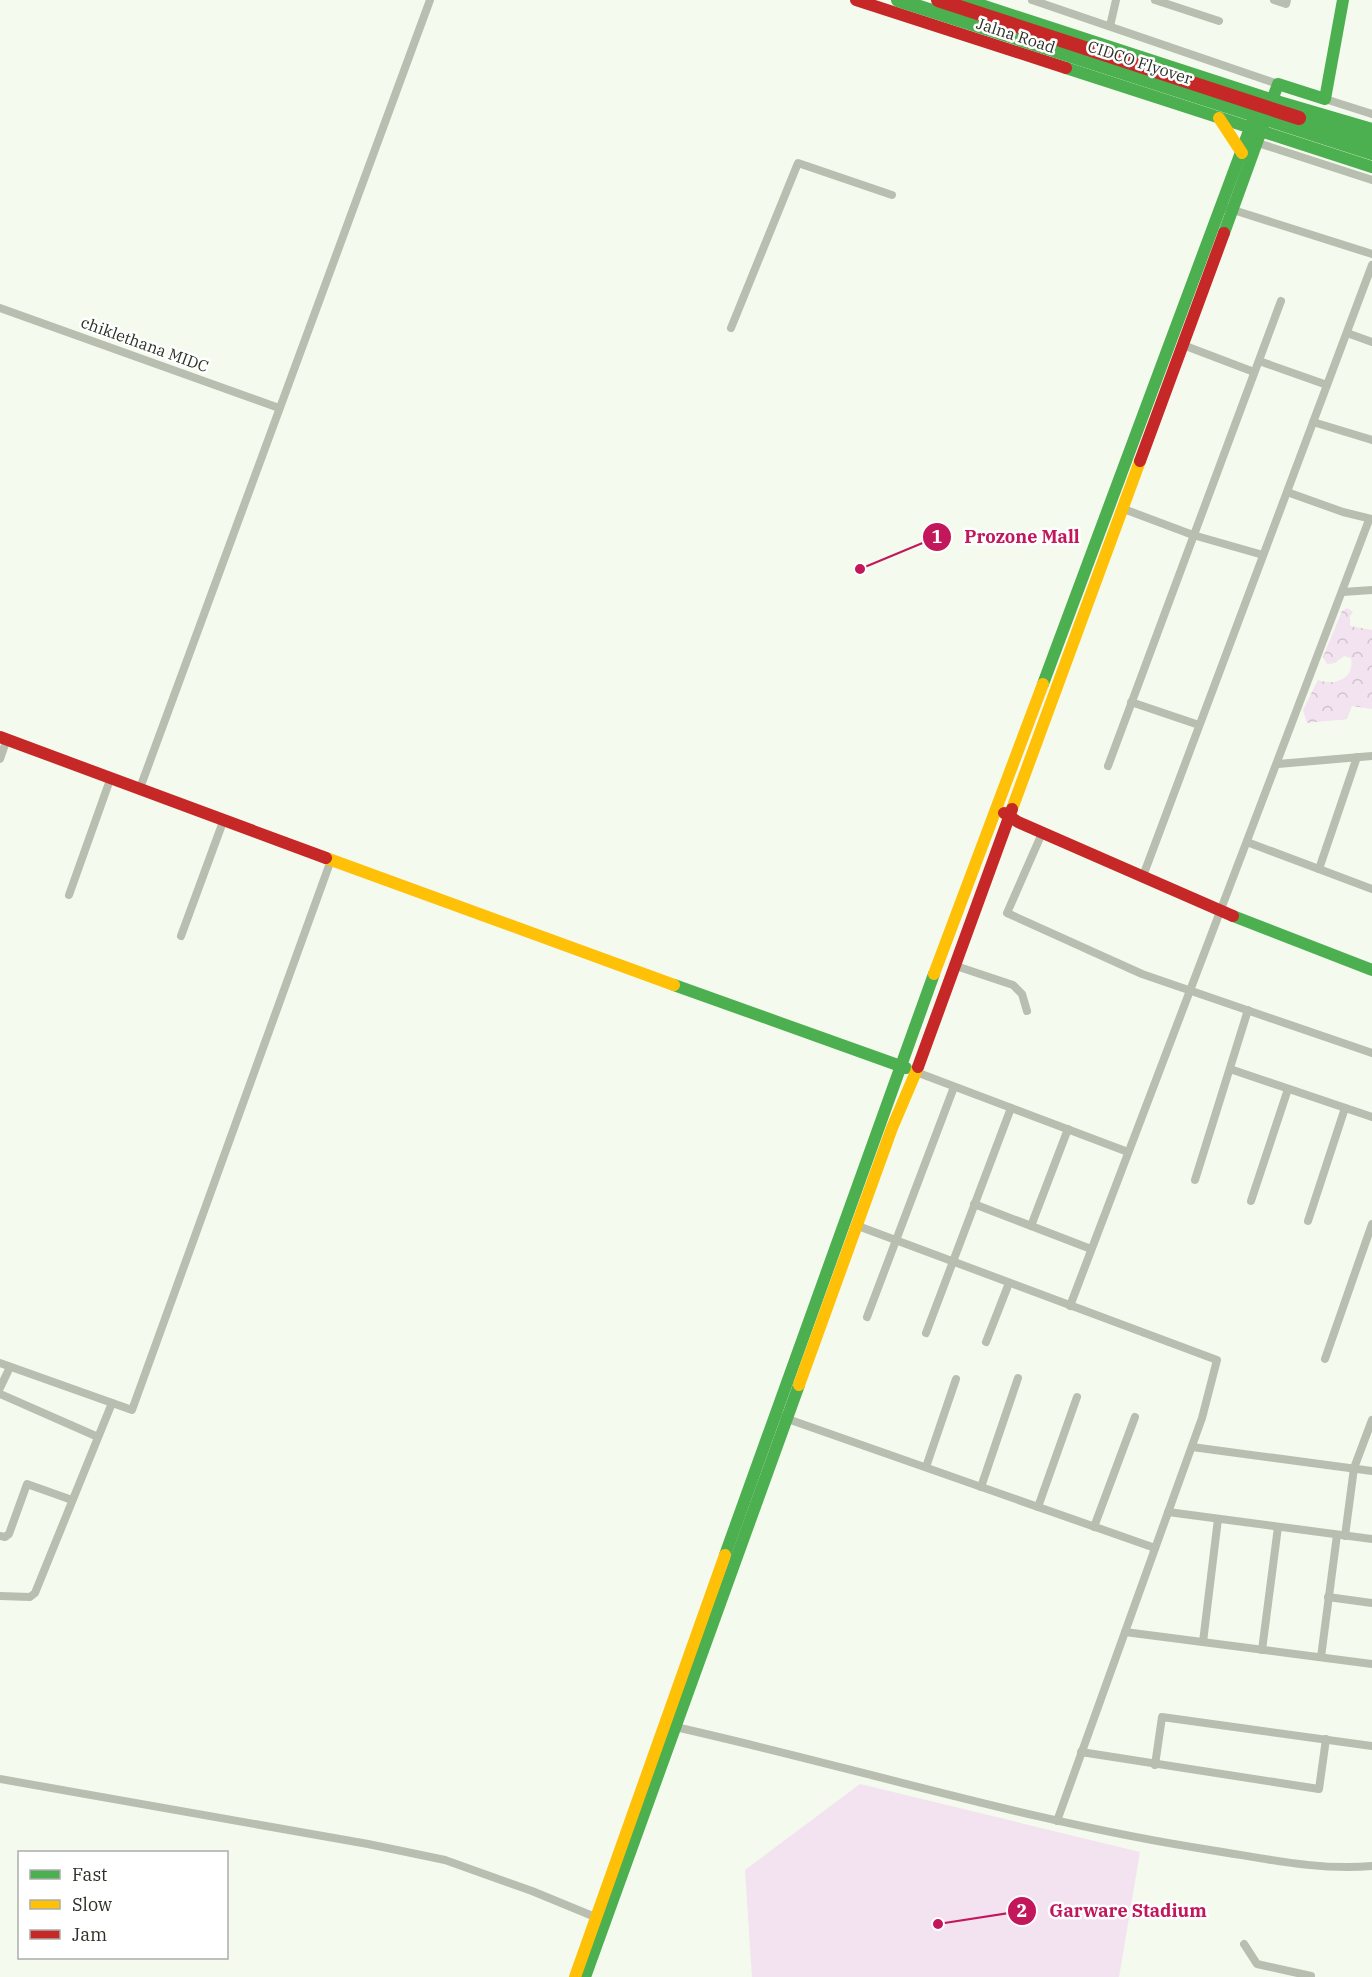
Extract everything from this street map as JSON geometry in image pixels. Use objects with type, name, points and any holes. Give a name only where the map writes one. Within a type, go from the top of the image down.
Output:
[{"type":"main road","name":"Jalna Road","points":[[856,0],[1219,118],[1257,134],[1372,167]]},
{"type":"main road","name":"CIDCO Flyover","points":[[898,0],[1372,153]]},
{"type":"main road","name":"CIDCO Flyover","points":[[938,0],[1372,142]]},
{"type":"main road","points":[[966,0],[1267,98],[1372,129]]},
{"type":"main road","points":[[781,1417],[858,1226],[916,1072],[1004,818],[1227,208],[1257,134],[1267,98],[1278,84],[1325,99],[1343,0]]},
{"type":"main road","points":[[1219,118],[1242,153]]},
{"type":"main road","points":[[579,1977],[781,1417],[900,1066],[1004,818],[1183,345],[1227,208],[1242,153],[1257,134]]},
{"type":"main road","points":[[4,738],[916,1072]]},
{"type":"main road","points":[[1004,818],[1043,831],[1275,934],[1372,970]]},
{"type":"street","points":[[140,788],[430,0]]},
{"type":"street","points":[[1032,0],[1278,84]]},
{"type":"street","points":[[1110,26],[1116,0]]},
{"type":"street","points":[[1155,0],[1219,21]]},
{"type":"street","points":[[1274,0],[1286,4],[1287,0]]},
{"type":"street","points":[[1325,99],[1372,114]]},
{"type":"street","points":[[1257,134],[1372,180]]},
{"type":"street","points":[[731,328],[798,163],[892,195]]},
{"type":"street","points":[[1227,208],[1372,254]]},
{"type":"street","points":[[1143,876],[1372,265]]},
{"type":"street","points":[[1108,766],[1281,301]]},
{"type":"street","name":"chiklethana MIDC","points":[[0,308],[279,408]]},
{"type":"street","points":[[1347,333],[1372,342]]},
{"type":"street","points":[[1183,345],[1254,372]]},
{"type":"street","points":[[1259,361],[1327,385]]},
{"type":"street","points":[[1313,422],[1372,440]]},
{"type":"street","points":[[1070,1306],[1371,520],[1287,492]]},
{"type":"street","points":[[1121,508],[1193,535],[1263,555]]},
{"type":"street","points":[[1343,592],[1372,590]]},
{"type":"street","points":[[1131,702],[1199,725]]},
{"type":"street","points":[[0,759],[4,738]]},
{"type":"street","points":[[1278,764],[1372,756]]},
{"type":"street","points":[[1319,869],[1357,757]]},
{"type":"street","points":[[69,895],[111,777]]},
{"type":"street","points":[[181,936],[224,819]]},
{"type":"street","points":[[1043,831],[1007,913],[1142,974],[1372,1053]]},
{"type":"street","points":[[1247,842],[1372,889]]},
{"type":"street","points":[[0,1363],[132,1410],[332,860]]},
{"type":"street","points":[[953,965],[1013,985],[1022,994],[1027,1011]]},
{"type":"street","points":[[1195,1180],[1248,1010]]},
{"type":"street","points":[[1230,1069],[1372,1118]]},
{"type":"street","points":[[916,1072],[1128,1152]]},
{"type":"street","points":[[867,1317],[954,1087]]},
{"type":"street","points":[[1251,1201],[1288,1089]]},
{"type":"street","points":[[926,1333],[1011,1108]]},
{"type":"street","points":[[1308,1221],[1345,1108]]},
{"type":"street","points":[[1031,1226],[1068,1129]]},
{"type":"street","points":[[974,1204],[1091,1249]]},
{"type":"street","points":[[1325,1359],[1372,1224]]},
{"type":"street","points":[[858,1226],[1217,1360],[1192,1447],[1057,1821]]},
{"type":"street","points":[[986,1342],[1009,1283]]},
{"type":"street","points":[[0,1388],[10,1366]]},
{"type":"street","points":[[981,1487],[1018,1378]]},
{"type":"street","points":[[926,1467],[956,1379]]},
{"type":"street","points":[[0,1394],[98,1437]]},
{"type":"street","points":[[1038,1507],[1077,1397]]},
{"type":"street","points":[[0,1596],[30,1597],[35,1593],[112,1403]]},
{"type":"street","points":[[781,1417],[1155,1548]]},
{"type":"street","points":[[1094,1527],[1135,1418]]},
{"type":"street","points":[[1321,1657],[1328,1597],[1354,1468],[1372,1420]]},
{"type":"street","points":[[1192,1447],[1372,1471]]},
{"type":"street","points":[[0,1536],[5,1537],[9,1534],[27,1484],[72,1500]]},
{"type":"street","points":[[1168,1512],[1372,1539]]},
{"type":"street","points":[[1203,1642],[1218,1519]]},
{"type":"street","points":[[1262,1650],[1278,1527]]},
{"type":"street","points":[[1328,1597],[1372,1603]]},
{"type":"street","points":[[1125,1632],[1372,1664]]},
{"type":"street","points":[[1155,1765],[1162,1717],[1372,1746]]},
{"type":"street","points":[[670,1726],[1124,1837],[1304,1864],[1354,1868],[1372,1866]]},
{"type":"street","points":[[1082,1752],[1319,1789],[1326,1739]]},
{"type":"street","points":[[0,1779],[368,1844],[445,1860],[601,1919]]},
{"type":"street","points":[[1244,1944],[1257,1964],[1311,1976]]},
{"type":"green space","points":[[1347,608],[1353,612],[1350,616],[1350,626],[1372,630],[1372,709],[1352,706],[1347,719],[1307,723],[1303,710],[1318,680],[1337,681],[1347,676],[1350,671],[1351,658],[1344,656],[1335,663],[1327,664],[1323,657],[1342,611]]},
{"type":"green space","points":[[860,1784],[1140,1852],[1119,1977],[752,1977],[745,1870]]},
{"type":"traffic: fast","points":[[898,0],[1372,153]]},
{"type":"traffic: fast","points":[[966,0],[1273,100],[1372,129]]},
{"type":"traffic: fast","points":[[1224,233],[1278,84],[1325,99],[1343,0]]},
{"type":"traffic: fast","points":[[1066,68],[1372,167]]},
{"type":"traffic: fast","points":[[1299,118],[1372,142]]},
{"type":"traffic: fast","points":[[1043,684],[1253,120]]},
{"type":"traffic: fast","points":[[1233,916],[1372,970]]},
{"type":"traffic: fast","points":[[725,1555],[934,974]]},
{"type":"traffic: fast","points":[[674,985],[906,1068]]},
{"type":"traffic: fast","points":[[585,1977],[799,1385]]},
{"type":"traffic: slow","points":[[1219,118],[1242,153]]},
{"type":"traffic: slow","points":[[1012,809],[1140,461]]},
{"type":"traffic: slow","points":[[934,974],[1043,684]]},
{"type":"traffic: slow","points":[[326,858],[674,985]]},
{"type":"traffic: slow","points":[[799,1385],[892,1128],[918,1067]]},
{"type":"traffic: slow","points":[[575,1977],[725,1555]]},
{"type":"traffic: jam","points":[[856,0],[1066,68]]},
{"type":"traffic: jam","points":[[938,0],[1299,118]]},
{"type":"traffic: jam","points":[[1140,461],[1224,233]]},
{"type":"traffic: jam","points":[[0,737],[326,858]]},
{"type":"traffic: jam","points":[[918,1067],[1012,809]]},
{"type":"traffic: jam","points":[[1004,813],[1018,822],[1233,916]]},
{"type":"place","name":"Prozone Mall","points":[[860,569]]},
{"type":"place","name":"Garware Stadium","points":[[938,1924]]}]
